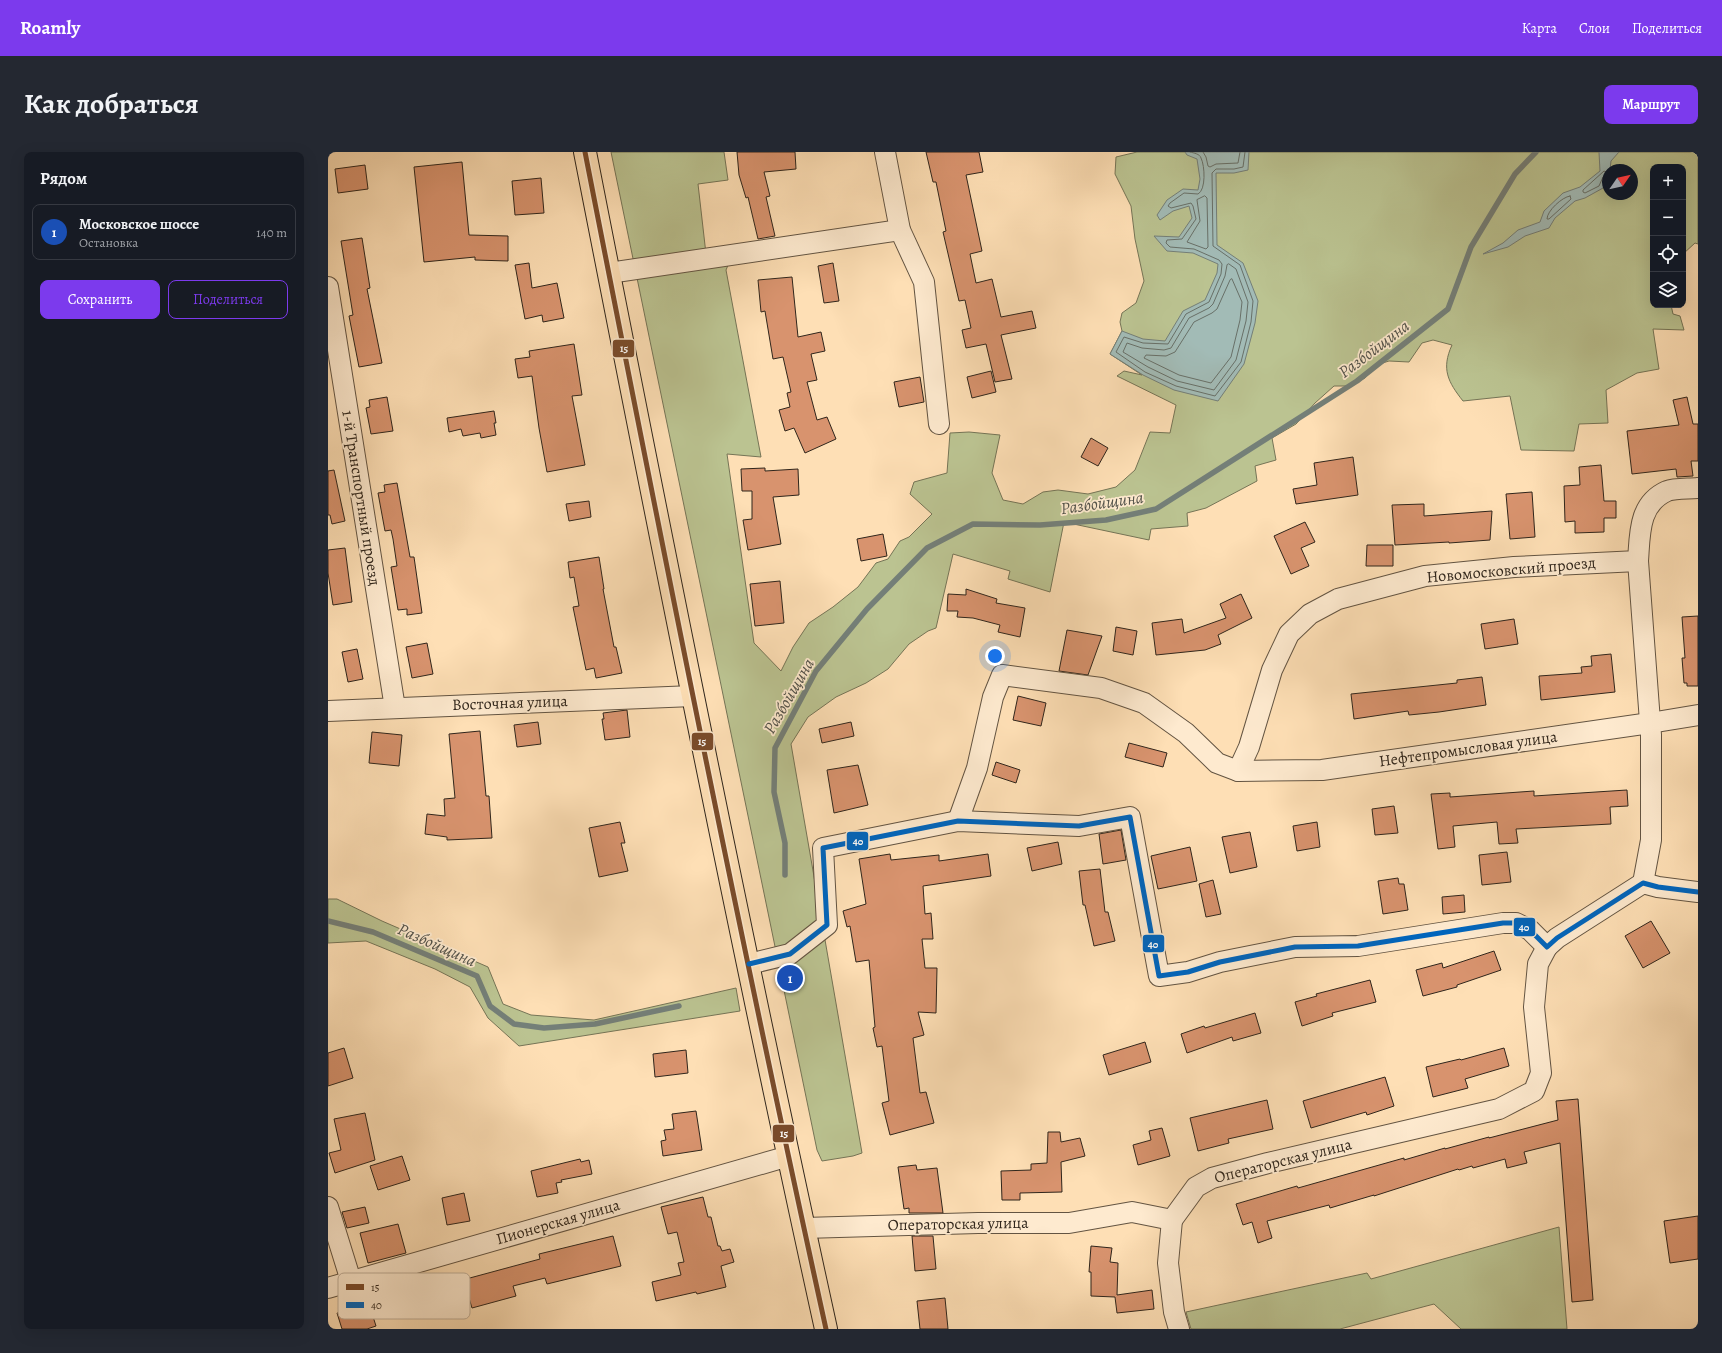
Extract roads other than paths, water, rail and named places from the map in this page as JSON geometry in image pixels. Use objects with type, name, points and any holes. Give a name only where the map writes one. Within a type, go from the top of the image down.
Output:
[{"type":"main road","points":[[585,152],[693,696],[788,1156],[826,1329]]},
{"type":"street","points":[[885,152],[900,230],[924,282],[938,424]]},
{"type":"street","points":[[609,273],[900,230]]},
{"type":"street","name":"1-й Транспортный проезд","points":[[328,287],[395,708]]},
{"type":"street","points":[[749,964],[790,954],[827,925],[824,848],[958,821],[1079,826],[1130,817],[1159,976],[1188,972],[1220,962],[1295,948],[1358,946],[1503,923],[1516,923],[1530,930],[1547,947],[1557,938],[1643,883],[1651,840],[1650,723],[1638,561],[1641,523],[1649,504],[1668,491],[1698,488]]},
{"type":"street","name":"Новомосковский проезд","points":[[1238,771],[1249,747],[1272,670],[1289,634],[1310,614],[1317,610],[1338,599],[1425,576],[1514,566],[1638,561]]},
{"type":"street","points":[[958,821],[977,768],[994,697],[1002,675],[1101,688],[1144,703],[1186,733],[1217,763],[1238,771]]},
{"type":"street","name":"Восточная улица","points":[[328,711],[693,696]]},
{"type":"street","name":"Нефтепромысловая улица","points":[[1238,771],[1322,770],[1698,715]]},
{"type":"street","points":[[1643,883],[1658,887],[1698,892]]},
{"type":"street","name":"Операторская улица","points":[[804,1228],[978,1223],[1068,1223],[1132,1212],[1172,1220],[1196,1187],[1212,1178],[1268,1163],[1499,1109],[1534,1091],[1541,1073],[1535,1000],[1538,964],[1547,947]]},
{"type":"street","name":"Пионерская улица","points":[[379,1273],[788,1156]]},
{"type":"street","points":[[328,1207],[349,1273]]},
{"type":"street","points":[[1172,1220],[1168,1262],[1174,1312],[1179,1329]]},
{"type":"street","name":"Пионерская улица","points":[[328,1288],[338,1285]]},
{"type":"water","points":[[1185,152],[1249,152],[1248,170],[1234,173],[1216,173],[1217,245],[1243,263],[1258,301],[1255,323],[1244,364],[1218,401],[1174,390],[1143,375],[1110,354],[1122,331],[1143,339],[1165,341],[1183,311],[1205,300],[1217,273],[1218,264],[1193,253],[1167,251],[1154,236],[1179,237],[1192,218],[1189,206],[1173,211],[1160,220],[1157,215],[1167,200],[1183,189],[1198,190],[1200,179],[1197,159],[1187,155]]},
{"type":"water","points":[[1599,152],[1619,152],[1611,161],[1611,164],[1602,164],[1602,189],[1585,198],[1575,201],[1555,218],[1549,228],[1525,236],[1508,247],[1483,254],[1503,243],[1518,230],[1540,222],[1544,211],[1563,193],[1580,187],[1600,171]]},
{"type":"waterway","name":"Разбойщина","points":[[785,875],[785,843],[774,792],[775,748],[816,671],[867,609],[927,548],[973,524],[1040,525],[1106,520],[1156,509],[1357,381],[1448,309],[1471,247],[1515,174],[1536,152]]},
{"type":"waterway","name":"Разбойщина","points":[[328,921],[373,932],[477,976],[490,1006],[514,1024],[544,1028],[595,1024],[679,1006]]},
{"type":"place","name":"Московское шоссе","points":[[790,978]]}]
